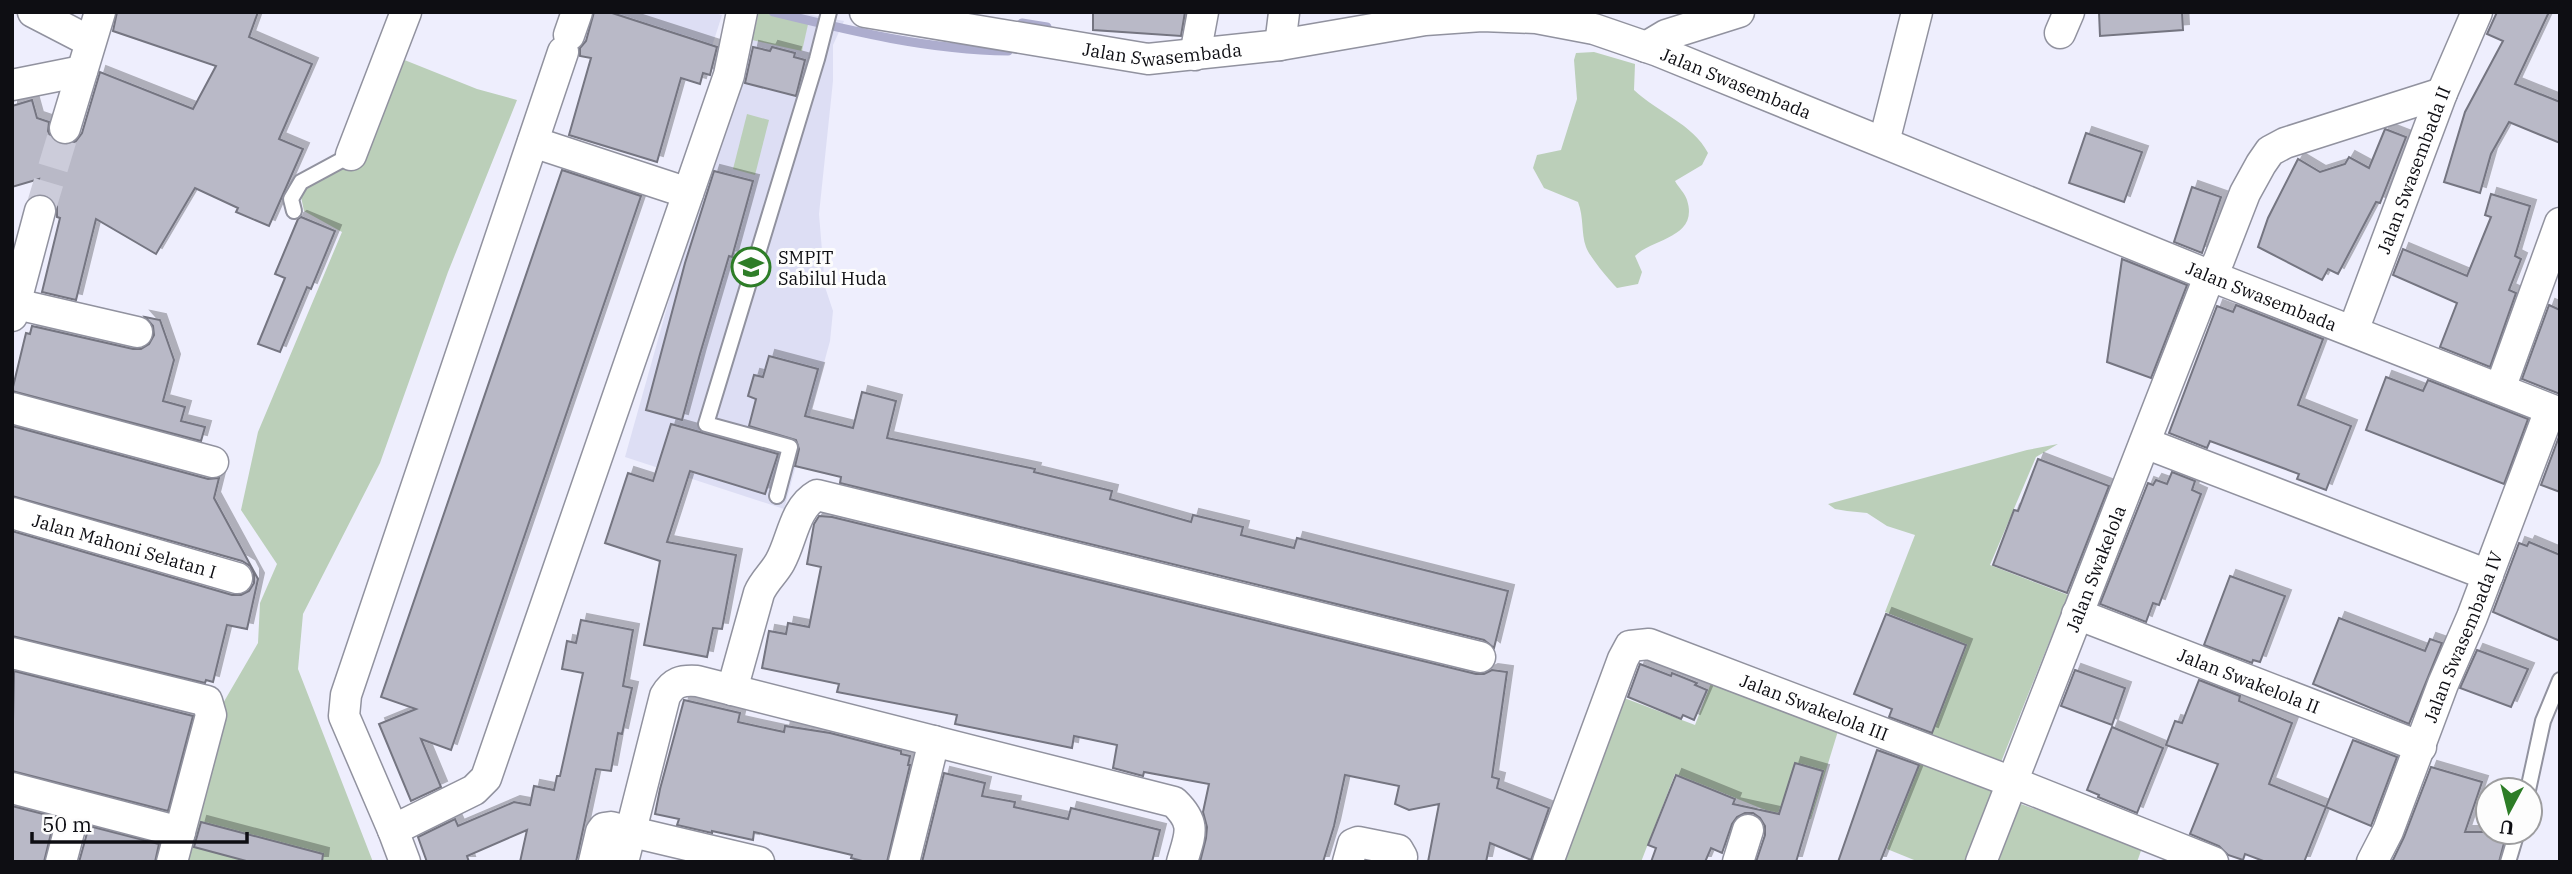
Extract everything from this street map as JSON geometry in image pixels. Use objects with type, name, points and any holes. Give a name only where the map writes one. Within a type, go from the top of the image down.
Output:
[{"type":"street","points":[[33,12],[89,41]]},
{"type":"street","points":[[65,128],[89,41],[100,12]]},
{"type":"street","points":[[351,155],[406,12]]},
{"type":"street","points":[[393,830],[474,790],[486,778],[729,75],[741,12]]},
{"type":"street","name":"Jalan Swasembada","points":[[865,12],[1010,25],[1148,59],[1280,45],[1427,16],[1596,21],[1646,47],[2211,276],[2555,411]]},
{"type":"street","points":[[1195,55],[1203,12]]},
{"type":"street","points":[[1646,47],[1666,35],[1739,12]]},
{"type":"street","points":[[1884,142],[1917,12]]},
{"type":"street","name":"Jalan Swasembada II","points":[[2353,331],[2442,93],[2477,12]]},
{"type":"street","points":[[1280,45],[1283,13]]},
{"type":"street","points":[[405,862],[344,716],[346,695],[570,33]]},
{"type":"street","points":[[12,85],[82,71]]},
{"type":"street","name":"Jalan Swakelola","points":[[1981,862],[2211,276],[2245,193],[2260,164],[2270,151],[2285,143],[2442,93]]},
{"type":"street","points":[[533,142],[688,193]]},
{"type":"street","points":[[40,211],[14,310],[137,332]]},
{"type":"street","points":[[2500,389],[2560,223]]},
{"type":"street","points":[[12,408],[213,462]]},
{"type":"street","name":"Jalan Swasembada IV","points":[[2372,862],[2388,831],[2443,684],[2555,411]]},
{"type":"street","points":[[2145,443],[2488,575]]},
{"type":"street","points":[[732,690],[763,583],[779,563],[799,516],[810,499],[817,495],[1480,657]]},
{"type":"street","name":"Jalan Mahoni Selatan I","points":[[12,513],[237,578]]},
{"type":"street","name":"Jalan Swakelola II","points":[[2077,614],[2421,747]]},
{"type":"street","name":"Jalan Swakelola III","points":[[1548,862],[1623,659],[1630,646],[1637,643],[1649,644],[2012,782],[2213,862]]},
{"type":"street","points":[[12,653],[207,701],[211,715],[172,862]]},
{"type":"street","points":[[623,862],[665,696],[671,685],[682,680],[696,681],[1174,802],[1187,814],[1190,831],[1182,862]]},
{"type":"street","points":[[904,862],[934,741]]},
{"type":"street","points":[[12,788],[180,832]]},
{"type":"street","points":[[61,862],[76,804]]},
{"type":"street","points":[[594,862],[601,832],[604,828],[611,827],[759,862]]},
{"type":"street","points":[[1738,862],[1748,830]]},
{"type":"street","points":[[1348,862],[1353,844],[1358,842],[1398,850],[1402,857],[1401,862]]},
{"type":"lane","points":[[777,496],[790,447],[706,424],[829,12]]},
{"type":"lane","points":[[294,211],[291,199],[301,182],[351,155]]},
{"type":"lane","points":[[2531,776],[2543,721],[2560,680]]},
{"type":"shaded area","points":[[590,12],[711,12],[722,15],[700,84],[579,46]]},
{"type":"shaded area","name":"SMPIT Sabilul Huda","points":[[757,12],[796,12],[844,21],[833,45],[833,81],[819,214],[825,287],[833,311],[830,341],[784,509],[625,457],[684,247]]},
{"type":"green space","points":[[759,12],[774,12],[809,20],[802,51],[752,40]]},
{"type":"green space","points":[[1594,52],[1635,64],[1634,90],[1684,126],[1708,153],[1702,165],[1675,181],[1685,195],[1689,213],[1681,230],[1635,256],[1642,272],[1638,284],[1617,288],[1586,247],[1578,202],[1544,188],[1533,168],[1537,155],[1561,150],[1577,99],[1574,60],[1576,53]]},
{"type":"green space","points":[[402,59],[477,89],[517,100],[448,272],[380,463],[303,614],[298,669],[373,862],[180,862],[222,705],[258,643],[260,603],[277,564],[241,510],[258,432],[342,232],[304,211],[300,192],[320,175],[361,164]]},
{"type":"green space","points":[[747,114],[769,120],[755,175],[733,169]]},
{"type":"green space","points":[[2058,444],[2036,457],[1990,565],[2068,595],[1999,767],[1917,736],[1923,722],[1935,726],[1967,645],[1885,612],[1915,535],[1887,526],[1867,513],[1835,509],[1828,504]]},
{"type":"green space","points":[[1713,678],[1838,731],[1811,819],[1768,811],[1675,774],[1641,862],[1559,862],[1619,696],[1695,725]]},
{"type":"green space","points":[[1924,753],[1996,789],[1969,862],[1919,862],[1887,849]]},
{"type":"green space","points":[[2018,803],[2142,848],[2137,862],[1996,862]]},
{"type":"building","points":[[117,12],[258,12],[249,37],[312,64],[279,139],[303,149],[269,226],[236,212],[238,208],[195,188],[156,254],[96,219],[76,300],[42,292],[60,218],[57,217],[57,207],[52,198],[35,194],[39,179],[12,187],[12,106],[32,100],[37,118],[49,122],[48,131],[52,139],[59,144],[68,145],[76,141],[82,133],[100,72],[193,109],[216,66],[113,31]]},
{"type":"building","points":[[594,12],[609,12],[717,47],[710,75],[703,73],[700,84],[681,78],[657,162],[569,135],[591,58],[580,56],[580,48],[586,41]]},
{"type":"building","points":[[1093,12],[1185,12],[1181,36],[1093,30]]},
{"type":"building","points":[[2099,12],[2182,12],[2183,30],[2100,36]]},
{"type":"building","points":[[2497,12],[2549,12],[2515,84],[2560,102],[2560,143],[2509,122],[2491,154],[2480,193],[2444,182],[2465,112],[2503,41],[2487,34]]},
{"type":"building","points":[[753,47],[770,51],[772,47],[795,53],[794,57],[805,60],[796,96],[745,83]]},
{"type":"building","points":[[2385,129],[2406,137],[2380,203],[2376,202],[2338,274],[2328,269],[2322,280],[2258,247],[2268,218],[2298,159],[2320,172],[2345,164],[2349,157],[2369,168]]},
{"type":"building","points":[[2086,133],[2142,152],[2124,202],[2069,183]]},
{"type":"building","points":[[562,170],[641,196],[451,750],[421,739],[441,787],[411,801],[379,724],[416,709],[381,697]]},
{"type":"building","points":[[714,171],[753,181],[682,420],[646,410],[685,263]]},
{"type":"building","points":[[2192,187],[2221,197],[2202,253],[2174,242]]},
{"type":"building","points":[[2491,194],[2530,206],[2515,256],[2521,259],[2509,290],[2516,293],[2490,367],[2440,347],[2457,303],[2393,275],[2403,249],[2467,276],[2491,217],[2485,215]]},
{"type":"building","points":[[301,217],[335,231],[311,289],[307,287],[280,352],[258,344],[285,278],[275,274]]},
{"type":"building","points":[[2122,259],[2187,285],[2151,378],[2107,362]]},
{"type":"building","points":[[2236,305],[2323,339],[2298,405],[2351,426],[2326,490],[2297,479],[2299,474],[2210,441],[2207,448],[2169,433],[2217,306],[2233,312]]},
{"type":"building","points":[[2549,305],[2560,310],[2560,394],[2522,379]]},
{"type":"building","points":[[145,317],[160,320],[174,360],[163,401],[185,407],[181,421],[205,427],[201,441],[12,391],[26,333],[30,334],[32,326],[141,349],[149,344],[154,335],[153,326]]},
{"type":"building","points":[[769,356],[818,369],[805,416],[853,428],[862,392],[896,401],[887,438],[1035,469],[1034,472],[1112,491],[1110,499],[1191,522],[1193,515],[1243,527],[1241,535],[1294,548],[1297,538],[1508,591],[1494,648],[1484,640],[840,483],[841,477],[795,466],[799,449],[796,440],[749,426],[756,399],[748,396],[754,375],[763,377]]},
{"type":"building","points":[[2386,377],[2423,391],[2428,380],[2528,419],[2504,484],[2366,430]]},
{"type":"building","points":[[671,424],[778,454],[765,494],[690,471],[667,542],[736,555],[722,629],[713,628],[707,657],[644,645],[660,561],[605,543],[628,473],[653,481]]},
{"type":"building","points":[[12,426],[208,479],[219,478],[214,498],[258,579],[247,629],[227,625],[213,682],[206,680],[205,683],[12,636],[12,531],[232,595],[249,591],[254,583],[254,574],[250,566],[242,561],[12,496]]},
{"type":"building","points":[[2560,434],[2560,492],[2541,485]]},
{"type":"building","points":[[2038,459],[2109,486],[2067,593],[1993,565],[2014,510],[2018,511]]},
{"type":"building","points":[[2172,472],[2195,481],[2192,490],[2201,494],[2159,605],[2153,603],[2146,622],[2100,604],[2148,483],[2153,485],[2156,480],[2167,484]]},
{"type":"building","points":[[819,516],[1476,674],[1492,670],[1507,672],[1492,777],[1499,779],[1497,788],[1549,808],[1531,860],[1490,843],[1486,862],[1428,862],[1439,804],[1409,810],[1395,804],[1399,786],[1345,775],[1323,862],[1200,862],[1206,838],[1207,827],[1203,812],[1209,784],[1144,772],[1143,776],[1113,768],[1117,745],[1074,736],[1072,748],[955,724],[957,715],[837,692],[839,684],[762,668],[769,631],[786,634],[788,623],[809,627],[821,567],[807,564],[814,524]]},
{"type":"building","points":[[2529,542],[2560,555],[2560,641],[2493,612],[2519,543],[2527,546]]},
{"type":"building","points":[[2230,576],[2285,596],[2260,662],[2253,660],[2252,663],[2204,645]]},
{"type":"building","points":[[1886,614],[1966,645],[1932,733],[1889,717],[1892,709],[1854,694]]},
{"type":"building","points":[[2339,618],[2425,651],[2430,639],[2442,643],[2409,724],[2313,684]]},
{"type":"building","points":[[581,620],[633,630],[623,686],[632,688],[622,734],[618,733],[611,771],[596,769],[576,862],[520,862],[527,830],[467,856],[469,862],[427,862],[418,837],[455,819],[458,826],[514,802],[530,805],[534,786],[554,790],[557,776],[560,776],[583,673],[562,669],[567,641],[576,643]]},
{"type":"building","points":[[2477,650],[2528,669],[2511,707],[2460,688]]},
{"type":"building","points":[[1640,664],[1671,676],[1672,673],[1707,690],[1694,720],[1683,715],[1681,719],[1628,697]]},
{"type":"building","points":[[2075,670],[2125,688],[2112,725],[2061,706]]},
{"type":"building","points":[[14,671],[193,716],[168,811],[12,771]]},
{"type":"building","points":[[2199,680],[2240,696],[2239,701],[2292,723],[2269,784],[2326,807],[2304,862],[2266,862],[2245,854],[2243,860],[2228,855],[2219,846],[2190,834],[2218,764],[2166,745],[2175,721],[2182,723]]},
{"type":"building","points":[[684,700],[740,713],[738,722],[784,732],[785,726],[830,733],[901,751],[901,754],[910,756],[887,862],[866,862],[851,858],[852,855],[754,832],[753,840],[712,833],[677,825],[679,819],[655,814]]},
{"type":"building","points":[[2112,727],[2163,748],[2137,813],[2087,790]]},
{"type":"building","points":[[2353,740],[2397,757],[2371,826],[2326,807]]},
{"type":"building","points":[[1877,750],[1919,765],[1880,862],[1838,862]]},
{"type":"building","points":[[1795,763],[1823,771],[1796,862],[1756,862],[1765,835],[1765,826],[1753,813],[1745,813],[1737,817],[1732,824],[1722,853],[1711,848],[1705,862],[1651,862],[1656,848],[1648,845],[1676,775],[1735,799],[1733,804],[1779,814]]},
{"type":"building","points":[[2431,767],[2474,780],[2474,806],[2465,832],[2474,832],[2474,846],[2503,846],[2499,862],[2392,862]]},
{"type":"building","points":[[944,773],[985,783],[982,796],[1015,802],[1014,807],[1068,819],[1071,808],[1160,830],[1152,862],[922,862]]},
{"type":"building","points":[[12,806],[55,817],[44,862],[12,862]]},
{"type":"building","points":[[201,822],[323,854],[322,862],[250,862],[194,847]]},
{"type":"building","points":[[89,826],[159,844],[155,862],[79,862]]},
{"type":"waterway","points":[[773,12],[861,32],[948,47],[1008,51],[1009,41]]},
{"type":"waterway","points":[[1022,23],[1047,27]]},
{"type":"tunnel","points":[[40,211],[65,128]]},
{"type":"place","name":"SMPIT Sabilul Huda","points":[[751,267]]}]
